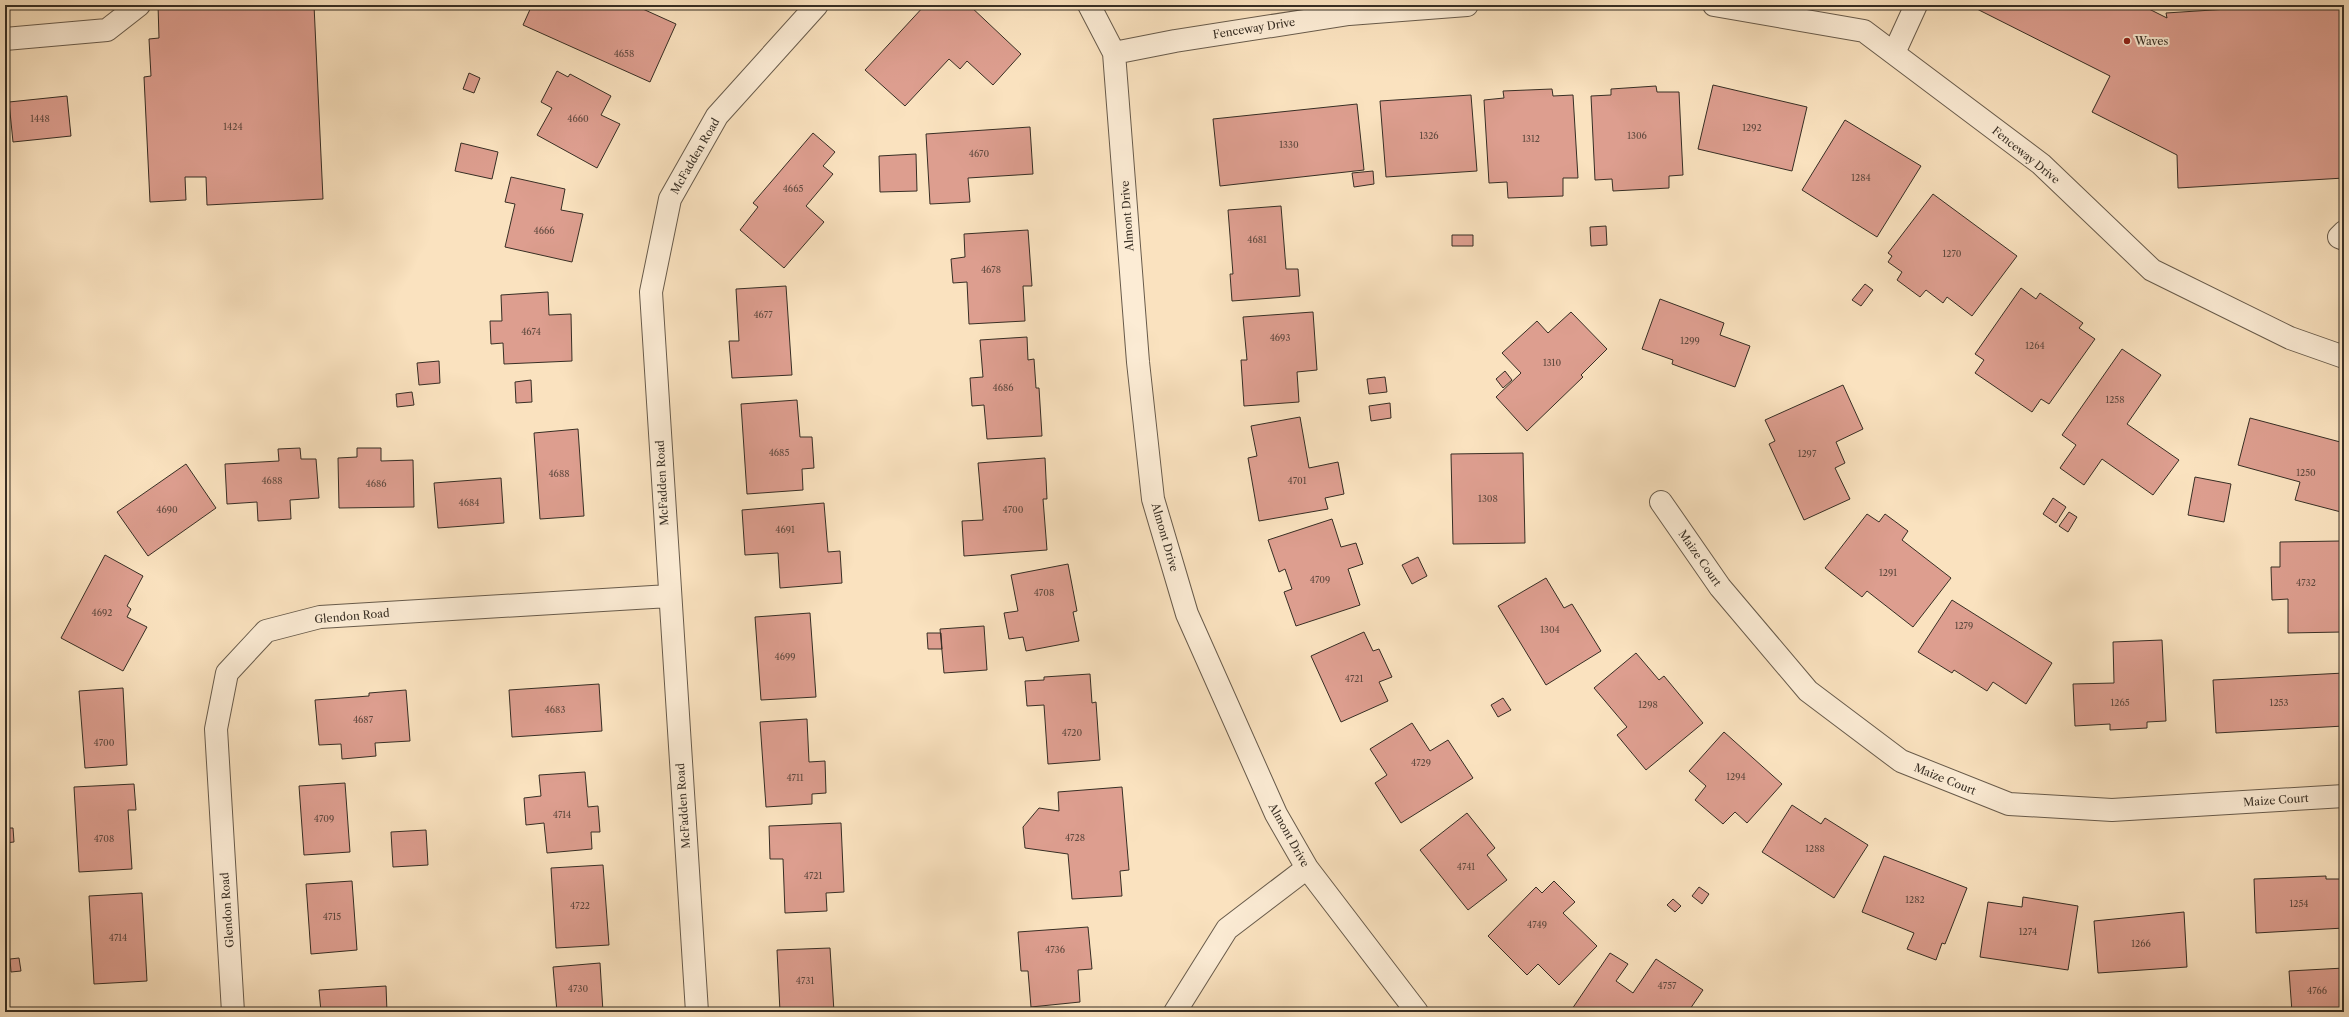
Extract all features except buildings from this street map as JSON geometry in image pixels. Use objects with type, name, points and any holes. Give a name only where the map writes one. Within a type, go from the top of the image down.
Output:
[{"type":"street","points":[[5,39],[107,30],[139,5]]},
{"type":"street","name":"McFadden Road","points":[[696,1012],[651,292],[670,199],[718,116],[817,5]]},
{"type":"street","name":"Almont Drive","points":[[1089,5],[1114,53],[1138,362],[1153,499],[1187,614],[1276,814],[1307,868],[1417,1012]]},
{"type":"street","name":"Fenceway Drive","points":[[1114,53],[1281,14],[1349,14],[1467,5]]},
{"type":"street","name":"Fenceway Drive","points":[[1714,5],[1864,31],[2041,164],[2152,270],[2290,338],[2344,357]]},
{"type":"street","points":[[1894,53],[1916,5]]},
{"type":"street","points":[[2344,232],[2339,236],[2344,239]]},
{"type":"street","name":"Maize Court","points":[[1661,502],[1720,587],[1808,691],[1901,761],[2008,804],[2112,810],[2344,796]]},
{"type":"street","name":"Glendon Road","points":[[233,1012],[216,729],[227,673],[266,631],[320,616],[669,596]]},
{"type":"street","points":[[1175,1012],[1227,929],[1307,868]]},
{"type":"place","name":"Waves","points":[[2127,41]]}]
